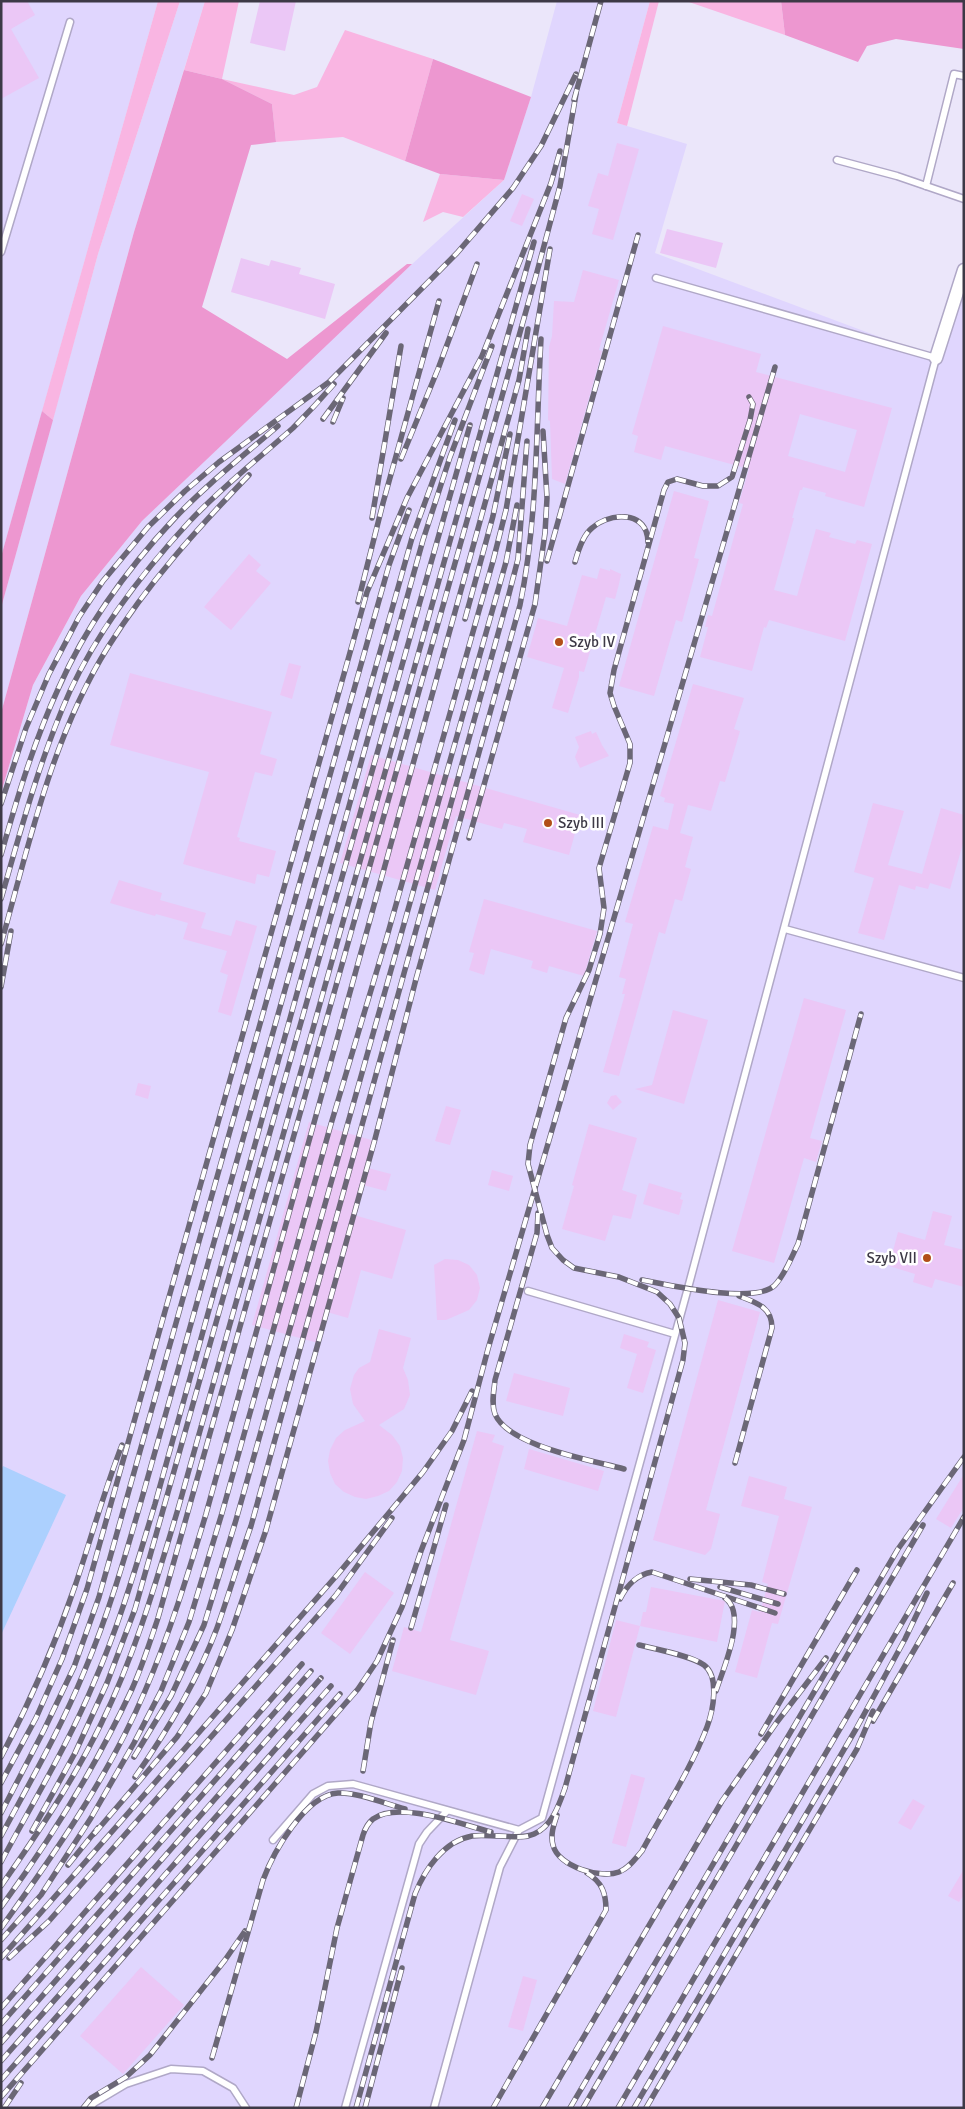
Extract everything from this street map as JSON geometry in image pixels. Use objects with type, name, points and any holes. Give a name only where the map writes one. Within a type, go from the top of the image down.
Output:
[{"type":"street","points":[[936,358],[964,270]]},
{"type":"lane","points":[[1,252],[70,22]]},
{"type":"lane","points":[[926,186],[954,74],[964,76]]},
{"type":"lane","points":[[837,160],[964,199]]},
{"type":"lane","points":[[434,2108],[500,1867],[519,1830],[542,1818],[785,929],[936,358],[656,278]]},
{"type":"lane","points":[[785,929],[964,978]]},
{"type":"lane","points":[[528,1292],[675,1334]]},
{"type":"lane","points":[[272,1840],[313,1794],[328,1786],[353,1784],[519,1830]]},
{"type":"lane","points":[[345,2108],[420,1844],[427,1832],[447,1811]]},
{"type":"lane","points":[[90,2108],[94,2103],[126,2084],[171,2068],[203,2070],[233,2088],[246,2108]]},
{"type":"shaded area","points":[[1,1],[158,1],[1,557]]},
{"type":"shaded area","points":[[158,1],[180,1],[98,254],[53,420],[42,411]]},
{"type":"shaded area","points":[[180,1],[205,1],[134,232],[1,713],[1,608],[98,254]]},
{"type":"shaded area","points":[[205,1],[239,1],[222,79],[184,70]]},
{"type":"shaded area","points":[[557,1],[650,1],[617,123],[687,144],[655,253],[936,358],[964,270],[964,2108],[1,2108],[1,793],[33,685],[81,596],[142,521],[375,298],[504,180],[531,97]]},
{"type":"shaded area","points":[[650,1],[659,1],[627,126],[617,123]]},
{"type":"shaded area","points":[[686,1],[781,1],[785,35]]},
{"type":"shaded area","points":[[781,1],[964,1],[964,49],[896,39],[867,46],[858,62],[785,35]]},
{"type":"shaded area","points":[[345,30],[433,59],[405,161],[343,137],[276,142],[272,104],[222,79],[294,95],[317,87]]},
{"type":"shaded area","points":[[433,59],[531,97],[504,180],[440,174],[405,161]]},
{"type":"shaded area","points":[[184,70],[222,79],[272,104],[276,142],[251,145],[202,307],[287,359],[407,264],[412,264],[142,521],[81,596],[33,685],[1,793],[1,713],[134,232]]},
{"type":"shaded area","points":[[440,174],[504,180],[463,217],[443,212],[423,222]]},
{"type":"shaded area","points":[[42,411],[53,420],[1,608],[1,557]]},
{"type":"water","points":[[3,1466],[66,1495],[1,1635],[1,1470]]},
{"type":"building","points":[[1,1],[27,1],[35,15],[11,29],[39,78],[1,99]]},
{"type":"building","points":[[260,1],[296,1],[285,51],[250,43]]},
{"type":"building","points":[[617,143],[639,149],[613,240],[592,234],[599,209],[588,206],[598,173],[608,176]]},
{"type":"building","points":[[522,194],[534,199],[522,226],[510,221]]},
{"type":"building","points":[[667,229],[723,243],[716,268],[660,253]]},
{"type":"building","points":[[241,258],[269,266],[271,260],[301,268],[299,274],[335,284],[325,319],[231,292]]},
{"type":"building","points":[[583,270],[619,280],[599,350],[602,351],[565,484],[552,479],[550,421],[548,420],[549,347],[552,336],[554,301],[574,302]]},
{"type":"building","points":[[663,326],[761,354],[756,372],[892,408],[864,507],[825,496],[826,493],[803,487],[800,490],[774,590],[797,596],[816,529],[831,533],[829,537],[855,544],[857,540],[872,544],[845,641],[769,620],[766,628],[764,627],[752,671],[700,657],[708,627],[705,627],[708,615],[712,616],[743,504],[739,503],[749,469],[665,446],[661,460],[634,452],[638,436],[632,434]],"holes":[[[800,414],[857,430],[845,472],[788,456]]]},
{"type":"building","points":[[674,491],[709,501],[694,558],[699,559],[682,622],[676,620],[654,696],[619,686]]},
{"type":"building","points":[[249,554],[261,565],[256,571],[271,583],[231,630],[204,607]]},
{"type":"building","points":[[600,568],[610,571],[610,569],[621,574],[619,584],[615,599],[606,597],[584,672],[579,671],[579,677],[568,713],[552,708],[564,668],[527,657],[538,618],[567,626],[582,575],[597,579]]},
{"type":"building","points":[[289,663],[301,666],[292,699],[280,695]]},
{"type":"building","points":[[130,673],[272,712],[260,754],[277,759],[272,776],[255,772],[237,837],[240,838],[239,841],[276,851],[269,877],[257,874],[255,884],[183,864],[209,772],[110,745]]},
{"type":"building","points":[[693,684],[744,698],[734,729],[740,731],[725,782],[720,781],[711,811],[688,805],[680,833],[693,837],[685,867],[691,869],[682,901],[675,899],[665,934],[659,932],[619,1076],[603,1072],[625,994],[622,994],[626,979],[619,977],[633,924],[625,922],[653,826],[668,830],[674,804],[664,802],[665,798],[660,796]]},
{"type":"building","points":[[591,731],[592,734],[596,732],[609,756],[580,768],[575,757],[579,747],[575,737]]},
{"type":"building","points":[[371,755],[580,815],[569,855],[523,842],[527,829],[504,823],[502,829],[456,816],[435,890],[340,863]]},
{"type":"building","points":[[873,803],[904,811],[888,865],[922,874],[941,808],[964,815],[964,840],[950,889],[930,883],[928,889],[916,886],[915,890],[899,885],[884,940],[858,933],[874,878],[854,872]]},
{"type":"building","points":[[119,880],[162,893],[160,900],[206,913],[201,928],[231,936],[236,920],[257,926],[231,1016],[218,1012],[228,975],[220,972],[227,951],[183,939],[188,923],[110,903]]},
{"type":"building","points":[[484,899],[597,931],[584,976],[549,966],[547,973],[531,968],[533,961],[491,949],[484,975],[469,970],[474,953],[469,952]]},
{"type":"building","points":[[804,998],[846,1010],[810,1138],[822,1141],[816,1162],[804,1158],[774,1263],[732,1251]]},
{"type":"building","points":[[673,1010],[708,1020],[684,1104],[635,1089],[652,1085]]},
{"type":"building","points":[[138,1083],[151,1086],[148,1099],[135,1095]]},
{"type":"building","points":[[616,1095],[622,1102],[613,1110],[607,1103],[611,1096]]},
{"type":"building","points":[[446,1106],[461,1110],[450,1145],[435,1141]]},
{"type":"building","points":[[309,1122],[375,1141],[368,1168],[391,1174],[386,1191],[363,1185],[354,1215],[406,1230],[392,1279],[361,1270],[348,1318],[327,1312],[318,1343],[252,1325]]},
{"type":"building","points":[[589,1124],[637,1138],[622,1190],[637,1195],[631,1219],[613,1215],[605,1241],[562,1229]]},
{"type":"building","points":[[492,1170],[513,1176],[509,1191],[488,1185]]},
{"type":"building","points":[[649,1183],[682,1193],[680,1199],[683,1200],[679,1215],[643,1204]]},
{"type":"building","name":"Szyb VII","points":[[933,1211],[952,1216],[944,1245],[964,1250],[964,1287],[935,1279],[932,1288],[913,1282],[915,1274],[889,1266],[898,1232],[925,1240]]},
{"type":"building","points":[[445,1259],[458,1260],[469,1265],[477,1275],[480,1288],[477,1300],[469,1310],[446,1320],[437,1320],[434,1265]]},
{"type":"building","points":[[718,1300],[760,1312],[706,1510],[720,1514],[711,1549],[705,1555],[653,1540]]},
{"type":"building","points":[[379,1329],[411,1338],[403,1368],[408,1380],[410,1395],[404,1409],[379,1425],[392,1435],[400,1446],[403,1458],[402,1471],[397,1482],[389,1491],[366,1499],[344,1492],[335,1484],[330,1473],[328,1461],[330,1450],[336,1438],[345,1430],[365,1421],[353,1404],[350,1389],[354,1375],[359,1368],[370,1362]]},
{"type":"building","points":[[624,1334],[649,1342],[647,1347],[656,1350],[643,1393],[627,1388],[637,1354],[620,1348]]},
{"type":"building","points":[[514,1373],[570,1388],[563,1416],[506,1401]]},
{"type":"building","points":[[477,1431],[495,1435],[492,1442],[504,1446],[450,1640],[489,1651],[476,1695],[392,1671],[404,1627],[421,1632]]},
{"type":"building","points":[[529,1449],[604,1471],[598,1491],[524,1469]]},
{"type":"building","points":[[964,1474],[964,1507],[951,1528],[936,1519]]},
{"type":"building","points":[[749,1476],[787,1487],[784,1499],[812,1507],[778,1624],[772,1623],[757,1678],[735,1672],[752,1610],[760,1612],[768,1584],[762,1582],[779,1516],[741,1506]]},
{"type":"building","points":[[365,1572],[394,1593],[350,1654],[321,1633]]},
{"type":"building","points":[[651,1587],[725,1601],[717,1642],[640,1626],[643,1612],[646,1612]]},
{"type":"building","points":[[616,1620],[640,1626],[616,1717],[593,1711]]},
{"type":"building","points":[[631,1774],[645,1778],[626,1847],[612,1843]]},
{"type":"building","points":[[913,1799],[925,1806],[911,1830],[898,1823]]},
{"type":"building","points":[[964,1869],[964,1895],[959,1902],[948,1896]]},
{"type":"building","points":[[141,1967],[184,2005],[123,2074],[80,2036]]},
{"type":"building","points":[[523,1976],[537,1980],[523,2031],[508,2027]]},
{"type":"railway","points":[[574,100],[601,1]]},
{"type":"railway","points":[[1,804],[26,728],[49,674],[79,617],[103,581],[148,527],[185,491],[219,462],[329,382],[457,253],[513,188],[541,146],[576,74]]},
{"type":"railway","points":[[1,1907],[55,1828],[88,1774],[136,1681],[158,1618],[537,272],[560,186],[576,94]]},
{"type":"railway","points":[[1,1783],[36,1718],[62,1659],[87,1589],[367,592],[407,498],[482,356],[551,183],[560,151]]},
{"type":"railway","points":[[547,561],[638,235]]},
{"type":"railway","points":[[1,1886],[54,1807],[79,1766],[101,1724],[135,1645],[153,1591],[178,1509],[534,242]]},
{"type":"railway","points":[[1,1940],[41,1895],[91,1818],[161,1691],[189,1622],[222,1513],[331,1124],[386,940],[493,561],[506,510],[550,249]]},
{"type":"railway","points":[[401,459],[438,369],[477,264]]},
{"type":"railway","points":[[358,602],[383,503],[439,301]]},
{"type":"railway","points":[[1,1928],[80,1813],[115,1753],[145,1691],[178,1603],[206,1514],[519,380],[528,329]]},
{"type":"railway","points":[[323,419],[386,333]]},
{"type":"railway","points":[[94,1834],[177,1737],[206,1693],[232,1630],[266,1530],[375,1139],[416,979],[520,605],[526,572],[533,506],[541,339]]},
{"type":"railway","points":[[372,518],[401,346]]},
{"type":"railway","points":[[1,1862],[85,1703],[128,1593],[155,1504],[423,540],[450,457],[492,346]]},
{"type":"railway","points":[[1,2097],[358,1689],[377,1661],[402,1607],[421,1551],[464,1440],[488,1349],[775,367]]},
{"type":"railway","points":[[1,899],[32,794],[59,716],[82,668],[108,624],[138,582],[201,509],[293,428],[334,384]]},
{"type":"railway","points":[[356,2108],[415,1894],[430,1866],[444,1850],[462,1839],[472,1836],[530,1836],[546,1826],[557,1808],[565,1788],[683,1360],[685,1343],[679,1318],[670,1304],[657,1292],[619,1277],[574,1268],[552,1248],[528,1164],[530,1145],[566,1018],[589,970],[600,934],[604,908],[599,868],[630,763],[630,744],[610,693],[614,670],[664,490],[668,482],[677,479],[703,486],[718,486],[732,477],[750,420],[753,404],[749,397]]},
{"type":"railway","points":[[333,422],[343,398]]},
{"type":"railway","points":[[1,1836],[45,1755],[75,1693],[93,1651],[116,1586],[412,538],[455,420]]},
{"type":"railway","points":[[32,1831],[75,1753],[107,1683],[135,1609],[470,425]]},
{"type":"railway","points":[[1,855],[20,791],[50,707],[70,664],[109,598],[140,557],[186,506],[278,426]]},
{"type":"railway","points":[[469,838],[535,604],[545,533],[547,498],[543,431]]},
{"type":"railway","points":[[465,619],[493,516],[510,434]]},
{"type":"railway","points":[[135,1777],[170,1724],[201,1667],[217,1628],[251,1526],[518,559],[527,441]]},
{"type":"railway","points":[[1,944],[44,792],[57,754],[88,682],[123,623],[156,579],[192,536],[249,475]]},
{"type":"railway","points":[[134,1757],[171,1696],[204,1625],[236,1520],[506,562],[517,505]]},
{"type":"railway","points":[[1,1813],[74,1667],[99,1597],[389,565],[409,510]]},
{"type":"railway","points":[[575,562],[586,535],[605,520],[621,517],[629,517],[636,520],[642,524],[646,531],[648,542]]},
{"type":"railway","points":[[1,987],[11,931]]},
{"type":"railway","points":[[642,1280],[732,1294],[765,1291],[775,1285],[798,1244],[861,1014]]},
{"type":"railway","points":[[538,1213],[537,1233],[495,1380],[493,1401],[495,1414],[503,1425],[516,1435],[533,1443],[572,1456],[624,1469]]},
{"type":"railway","points":[[735,1463],[772,1328],[766,1310],[739,1296]]},
{"type":"railway","points":[[1,1958],[338,1574],[423,1472],[452,1431],[472,1391]]},
{"type":"railway","points":[[1,1757],[32,1694],[59,1630],[122,1445]]},
{"type":"railway","points":[[570,2108],[898,1549],[964,1457]]},
{"type":"railway","points":[[411,1628],[446,1505]]},
{"type":"railway","points":[[618,2108],[964,1517]]},
{"type":"railway","points":[[9,1958],[49,1921],[336,1595],[392,1518]]},
{"type":"railway","points":[[583,2108],[923,1525]]},
{"type":"railway","points":[[761,1734],[857,1570]]},
{"type":"railway","points":[[620,1599],[633,1581],[646,1573],[652,1572],[775,1613]]},
{"type":"railway","points":[[690,1579],[751,1585],[784,1594]]},
{"type":"railway","points":[[873,1721],[953,1583]]},
{"type":"railway","points":[[720,1587],[778,1604]]},
{"type":"railway","points":[[634,2108],[856,1729],[905,1639],[927,1593]]},
{"type":"railway","points":[[716,1691],[728,1656],[734,1629],[732,1606],[725,1598]]},
{"type":"railway","points":[[363,1771],[371,1722],[393,1640]]},
{"type":"railway","points":[[557,1815],[552,1841],[557,1853],[563,1859],[571,1865],[592,1872],[602,1874],[619,1872],[629,1866],[642,1851],[693,1759],[707,1727],[713,1704],[714,1686],[709,1670],[704,1665],[691,1659],[639,1645]]},
{"type":"railway","points":[[542,2108],[722,1801],[777,1722],[826,1658]]},
{"type":"railway","points":[[1,2008],[302,1664]]},
{"type":"railway","points":[[1,2024],[311,1671]]},
{"type":"railway","points":[[1,2043],[321,1678]]},
{"type":"railway","points":[[1,2061],[331,1686]]},
{"type":"railway","points":[[1,2080],[340,1694]]},
{"type":"railway","points":[[646,2108],[857,1749],[873,1711]]},
{"type":"railway","points":[[212,2058],[263,1880],[282,1841],[302,1814],[326,1796],[338,1793],[363,1796],[405,1809]]},
{"type":"railway","points":[[296,2108],[316,2032],[337,1928],[363,1835],[368,1824],[373,1819],[384,1814],[398,1812],[414,1813],[491,1832]]},
{"type":"railway","points":[[68,1865],[98,1828]]},
{"type":"railway","points":[[493,2108],[606,1910],[605,1898],[600,1884],[587,1873]]},
{"type":"railway","points":[[83,2108],[91,2098],[126,2077],[150,2055],[225,1960],[245,1931]]},
{"type":"railway","points":[[365,2108],[402,1968]]},
{"type":"railway","points":[[4,2108],[21,2083]]},
{"type":"place","name":"Szyb IV","points":[[559,642]]},
{"type":"place","name":"Szyb III","points":[[548,823]]},
{"type":"place","name":"Szyb VII","points":[[927,1258]]}]
